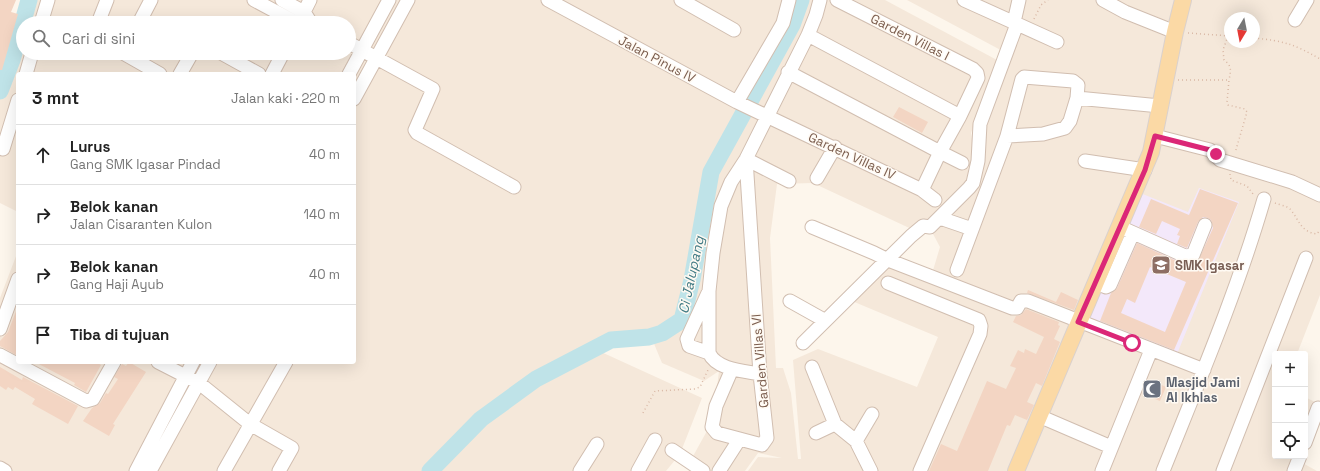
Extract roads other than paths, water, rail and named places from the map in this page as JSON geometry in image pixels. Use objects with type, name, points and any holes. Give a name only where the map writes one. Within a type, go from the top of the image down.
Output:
[{"type":"main road","points":[[1016,471],[1078,322],[1096,283],[1126,230],[1155,136],[1165,80],[1183,0]]},
{"type":"street","points":[[43,16],[48,0]]},
{"type":"street","points":[[101,16],[107,0]]},
{"type":"street","points":[[142,16],[151,0]]},
{"type":"street","points":[[254,0],[302,14]]},
{"type":"street","points":[[282,0],[302,14]]},
{"type":"street","points":[[350,72],[389,0]]},
{"type":"street","points":[[356,95],[408,0]]},
{"type":"street","name":"Jalan Pinus IV","points":[[548,0],[764,115]]},
{"type":"street","points":[[681,0],[734,30]]},
{"type":"street","points":[[739,103],[783,23],[789,0]]},
{"type":"street","points":[[711,356],[709,291],[713,253],[721,206],[731,182],[746,159],[764,115],[808,35],[820,0]]},
{"type":"street","name":"Garden Villas I","points":[[837,0],[973,69],[977,73],[978,78],[960,116]]},
{"type":"street","points":[[964,0],[1057,42]]},
{"type":"street","points":[[803,343],[824,320],[923,226],[930,227],[969,188],[972,183],[978,161],[980,124],[1015,23],[1019,0]]},
{"type":"street","points":[[1103,0],[1125,12],[1175,32]]},
{"type":"street","points":[[1295,20],[1303,3]]},
{"type":"street","points":[[808,35],[960,116],[940,152],[922,190]]},
{"type":"street","points":[[356,47],[433,89],[415,130],[417,134],[514,187]]},
{"type":"street","points":[[27,72],[30,60]]},
{"type":"street","points":[[135,60],[156,72]]},
{"type":"street","points":[[181,72],[188,60]]},
{"type":"street","points":[[234,60],[255,72]]},
{"type":"street","points":[[273,72],[279,60]]},
{"type":"street","points":[[788,72],[962,163]]},
{"type":"street","points":[[957,270],[1007,136],[1022,79],[1024,77],[1073,81],[1078,86],[1077,98],[1070,121],[1065,128],[1043,134],[1007,136]]},
{"type":"street","points":[[1077,98],[1160,106]]},
{"type":"street","points":[[3,149],[16,107]]},
{"type":"street","name":"Garden Villas IV","points":[[764,115],[835,147],[922,190],[935,200]]},
{"type":"street","points":[[1155,136],[1210,150],[1220,160],[1292,182],[1320,195]]},
{"type":"street","points":[[817,178],[835,147]]},
{"type":"street","points":[[746,159],[789,182]]},
{"type":"street","name":"Garden Villas VI","points":[[732,369],[716,406],[712,428],[717,432],[739,440],[762,445],[767,438],[760,374],[746,159]]},
{"type":"street","points":[[1085,161],[1145,170]]},
{"type":"street","points":[[1164,471],[1204,370],[1252,241],[1264,199]]},
{"type":"street","points":[[940,218],[972,228]]},
{"type":"street","points":[[1126,230],[1189,256],[1193,255],[1205,225]]},
{"type":"street","points":[[812,227],[888,260],[1012,308],[1017,308],[1024,300],[1204,370]]},
{"type":"street","points":[[1223,471],[1306,258]]},
{"type":"street","points":[[888,283],[979,320],[981,326],[980,334],[920,471]]},
{"type":"street","points":[[0,329],[16,288]]},
{"type":"street","points":[[709,291],[687,339],[689,346],[711,356],[732,369],[760,374]]},
{"type":"street","points":[[790,301],[824,320]]},
{"type":"street","points":[[1102,471],[1151,350]]},
{"type":"street","points":[[0,354],[16,363]]},
{"type":"street","points":[[18,364],[86,401],[93,399],[113,364]]},
{"type":"street","points":[[162,364],[199,383],[250,424],[292,448],[279,471]]},
{"type":"street","points":[[136,471],[192,364]]},
{"type":"street","points":[[150,471],[209,364]]},
{"type":"street","points":[[224,471],[285,364]]},
{"type":"street","points":[[812,367],[835,424],[856,441],[871,471]]},
{"type":"street","points":[[1308,435],[1318,408]]},
{"type":"street","points":[[856,441],[872,414]]},
{"type":"street","points":[[1039,416],[1111,447]]},
{"type":"street","points":[[816,433],[835,424]]},
{"type":"street","points":[[638,471],[655,440]]},
{"type":"street","points":[[719,471],[739,440]]},
{"type":"street","points":[[580,471],[597,444]]},
{"type":"street","points":[[672,450],[703,471]]},
{"type":"street","points":[[1294,471],[1299,459]]},
{"type":"street","points":[[0,468],[5,471]]},
{"type":"waterway","points":[[24,16],[29,0]]},
{"type":"waterway","name":"Ci Jalupang","points":[[430,471],[481,419],[536,379],[611,340],[649,337],[662,333],[682,320],[692,280],[711,172],[792,25],[801,0]]},
{"type":"waterway","points":[[0,91],[16,46]]},
{"type":"place","name":"SMK Igasar","points":[[1161,265]]},
{"type":"place","name":"Masjid Jami Al Ikhlas","points":[[1152,389]]}]
